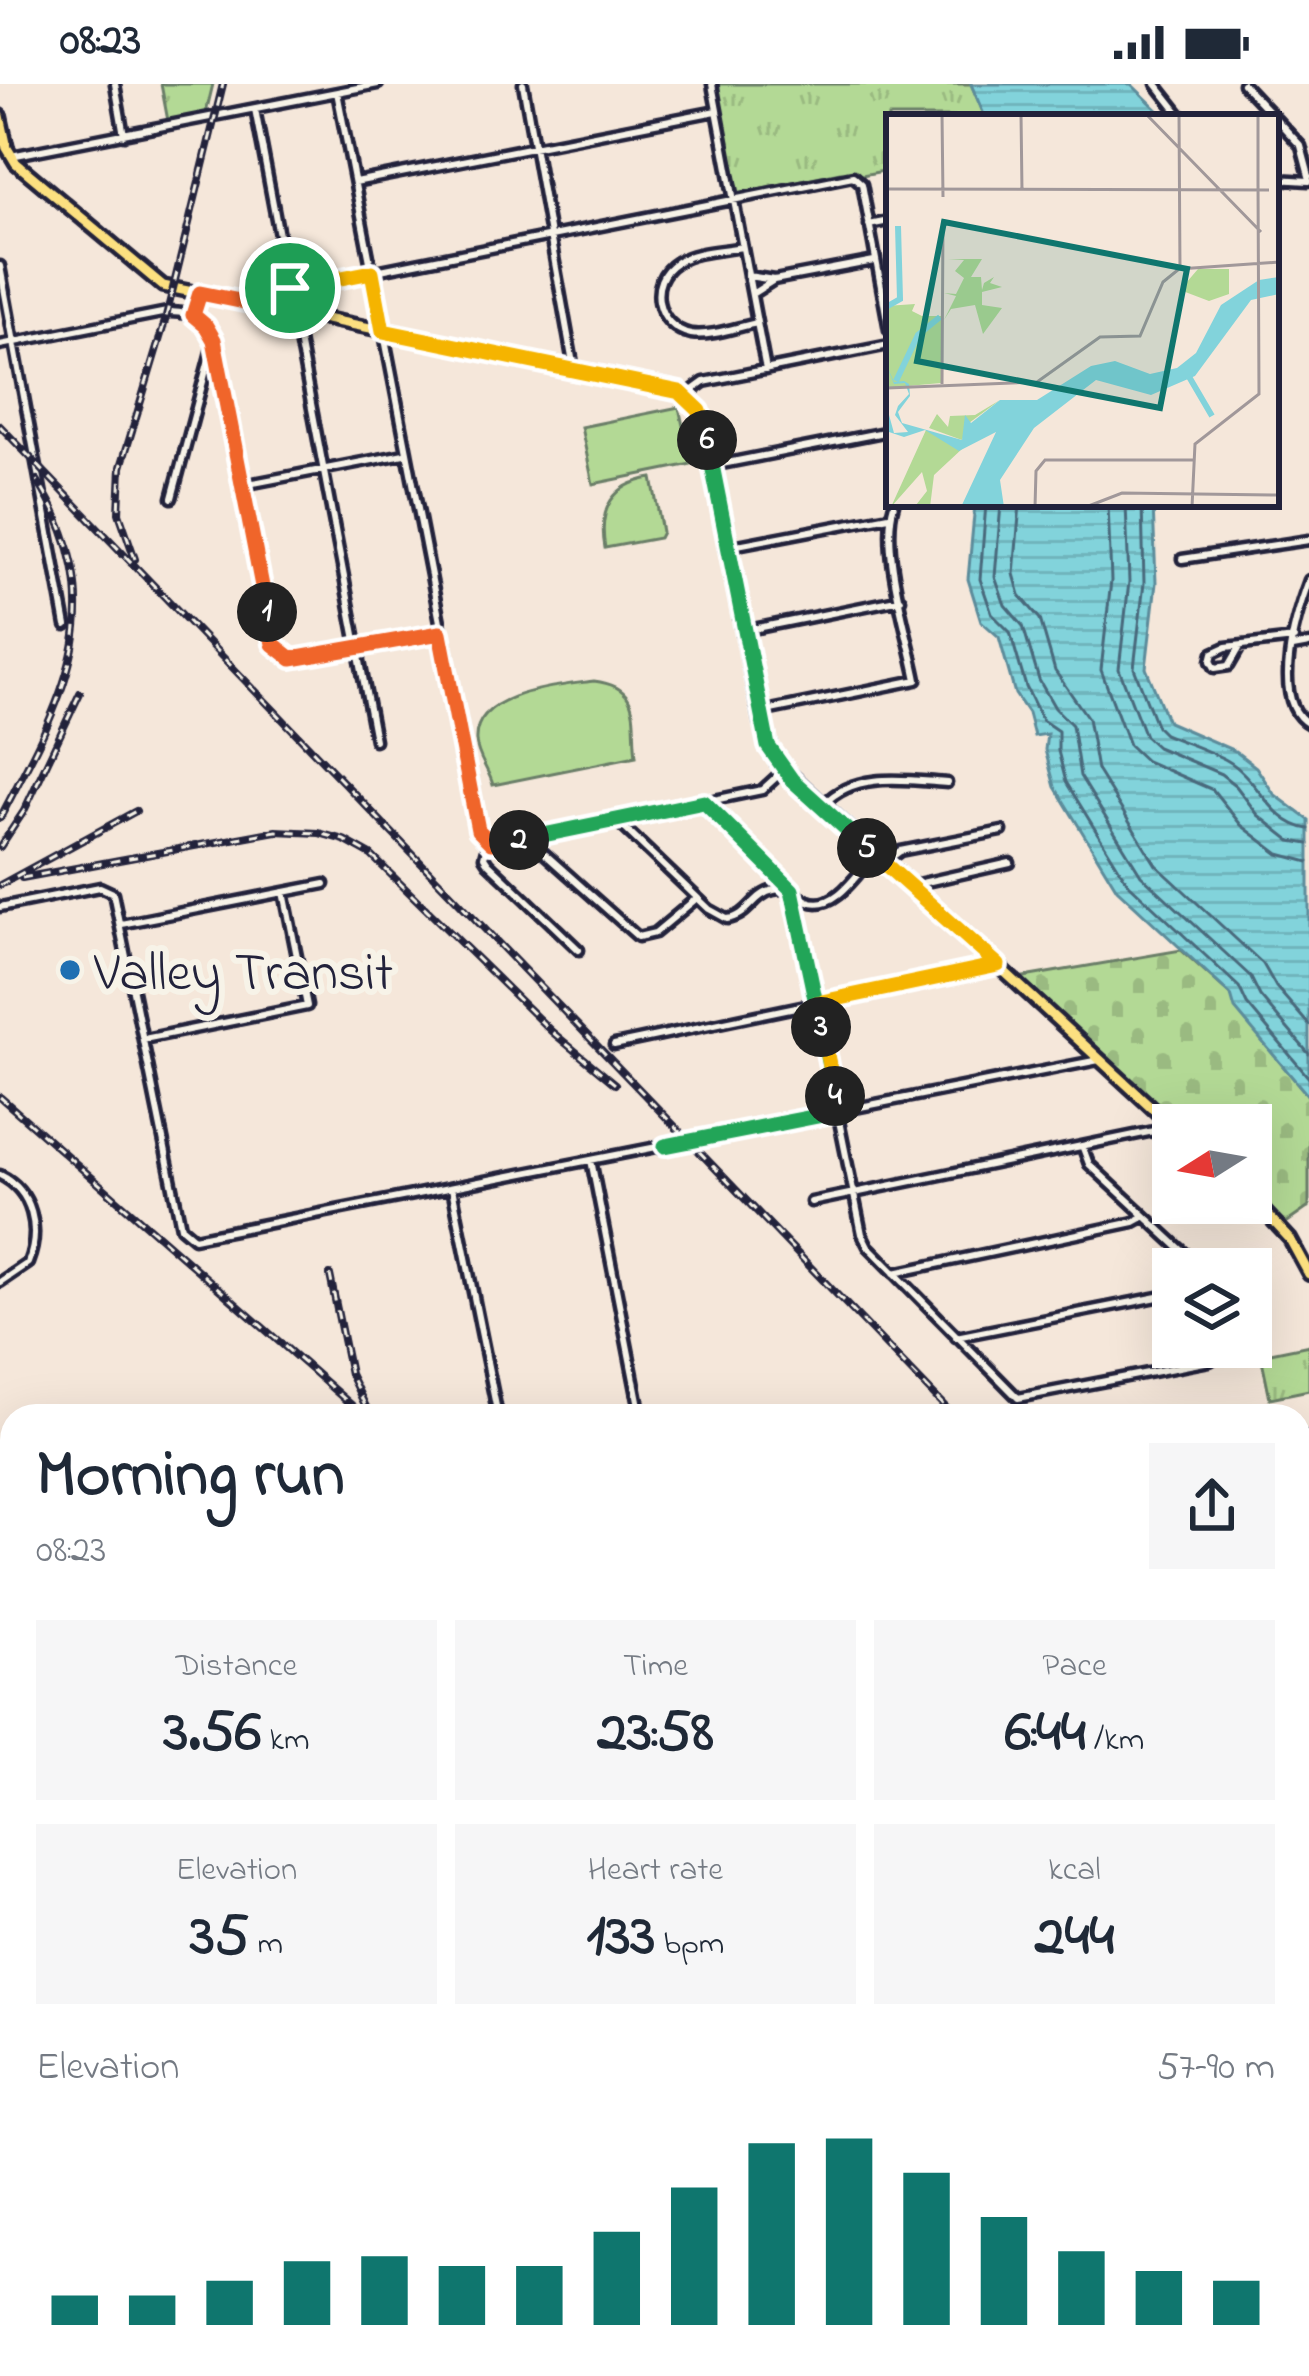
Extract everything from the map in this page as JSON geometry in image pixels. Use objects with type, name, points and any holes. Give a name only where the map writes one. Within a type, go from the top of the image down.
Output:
[{"type":"main road","points":[[0,116],[6,157],[153,282],[686,395],[702,416],[768,746],[784,770],[874,855],[1152,1108]]},
{"type":"main road","points":[[1272,1220],[1290,1239],[1309,1274]]},
{"type":"main road","points":[[55,2376],[77,2376]]},
{"type":"street","points":[[115,84],[124,134]]},
{"type":"street","points":[[6,157],[378,84]]},
{"type":"street","points":[[523,84],[574,369]]},
{"type":"street","points":[[712,84],[766,370]]},
{"type":"street","points":[[1156,84],[1180,114]]},
{"type":"street","points":[[1243,84],[1271,114]]},
{"type":"street","points":[[331,90],[355,182],[479,833],[488,842]]},
{"type":"street","points":[[255,109],[375,740]]},
{"type":"street","points":[[355,182],[716,111]]},
{"type":"street","points":[[1279,123],[1303,151],[1309,178],[1279,179]]},
{"type":"street","points":[[290,288],[856,176],[862,184],[886,314]]},
{"type":"street","points":[[869,225],[886,222]]},
{"type":"street","points":[[742,247],[674,264],[661,282],[659,305],[669,322],[695,334],[757,323]]},
{"type":"street","points":[[748,276],[774,280],[876,260]]},
{"type":"street","points":[[0,266],[66,626]]},
{"type":"street","points":[[752,294],[774,280]]},
{"type":"street","points":[[193,315],[200,293]]},
{"type":"street","points":[[0,345],[167,312],[193,315],[214,340],[272,640],[281,654],[300,659],[440,633]]},
{"type":"street","points":[[172,498],[214,340]]},
{"type":"street","points":[[686,395],[704,382],[886,346]]},
{"type":"street","points":[[712,466],[886,431]]},
{"type":"street","points":[[243,485],[406,453]]},
{"type":"street","points":[[759,712],[917,680],[901,599],[890,517],[893,507]]},
{"type":"street","points":[[727,547],[890,517]]},
{"type":"street","points":[[1183,559],[1309,540]]},
{"type":"street","points":[[1309,580],[1293,643],[1288,695],[1292,708],[1309,724]]},
{"type":"street","points":[[743,631],[901,599]]},
{"type":"street","points":[[1240,646],[1228,666],[1215,668],[1214,653],[1240,646],[1309,644]]},
{"type":"street","points":[[488,842],[765,789],[784,770]]},
{"type":"street","points":[[822,806],[841,788],[875,780],[947,783]]},
{"type":"street","points":[[704,802],[807,900],[826,902],[874,855]]},
{"type":"street","points":[[616,820],[717,915],[733,919],[768,892],[792,890]]},
{"type":"street","points":[[884,863],[900,851],[1002,831]]},
{"type":"street","points":[[527,838],[638,937],[655,933],[697,898]]},
{"type":"street","points":[[488,842],[484,857],[488,863],[579,950]]},
{"type":"street","points":[[910,887],[1010,862]]},
{"type":"street","points":[[121,924],[326,884]]},
{"type":"street","points":[[0,907],[100,887],[112,891],[181,1227],[188,1236],[198,1238],[1100,1060]]},
{"type":"street","points":[[792,890],[864,1240],[1018,1398],[1166,1368]]},
{"type":"street","points":[[144,1039],[307,1006],[284,892]]},
{"type":"street","points":[[614,1045],[998,965]]},
{"type":"street","points":[[811,1202],[1152,1132]]},
{"type":"street","points":[[1083,1148],[1089,1164],[1179,1248]]},
{"type":"street","points":[[590,1160],[639,1404]]},
{"type":"street","points":[[0,1175],[26,1196],[35,1236],[28,1263],[0,1282]]},
{"type":"street","points":[[452,1188],[496,1404]]},
{"type":"street","points":[[894,1273],[1145,1216]]},
{"type":"street","points":[[956,1337],[1152,1298]]},
{"type":"green space","points":[[161,84],[213,84],[206,113],[168,121]]},
{"type":"green space","points":[[715,84],[971,84],[984,114],[886,114],[886,171],[862,175],[840,172],[739,193]]},
{"type":"green space","points":[[679,407],[691,464],[593,484],[581,427]]},
{"type":"green space","points":[[652,478],[662,532],[659,538],[605,548],[604,521],[611,501],[627,486]]},
{"type":"green space","points":[[594,681],[610,684],[628,698],[636,756],[493,785],[476,741],[488,712],[520,694]]},
{"type":"green space","points":[[1181,950],[1231,995],[1243,1018],[1309,1097],[1309,1207],[1286,1223],[1272,1209],[1272,1104],[1156,1104],[1018,978]]},
{"type":"green space","points":[[1309,1345],[1309,1390],[1270,1398],[1264,1368],[1272,1368],[1272,1353]]},
{"type":"water","points":[[971,84],[1131,84],[1162,114],[984,114]]},
{"type":"water","points":[[975,507],[1153,507],[1156,583],[1146,668],[1168,722],[1235,751],[1256,767],[1274,794],[1309,820],[1309,1097],[1235,1009],[1231,995],[1117,889],[1055,787],[1045,750],[1047,734],[1034,736],[1028,713],[1015,694],[999,637],[981,621],[968,579]]},
{"type":"railway","points":[[135,559],[119,513],[121,467],[165,321],[223,84]]},
{"type":"railway","points":[[0,426],[942,1404]]},
{"type":"railway","points":[[0,818],[60,692],[77,611],[74,570],[61,526],[37,480]]},
{"type":"railway","points":[[0,847],[24,811],[80,693]]},
{"type":"railway","points":[[0,885],[136,811]]},
{"type":"railway","points":[[22,878],[276,831],[319,833],[344,840],[371,855],[551,1031],[615,1084]]},
{"type":"railway","points":[[0,1097],[350,1404]]},
{"type":"railway","points":[[330,1275],[350,1374],[365,1404]]},
{"type":"place","name":"Valley Transit","points":[[70,970]]},
{"type":"route","points":[[290,288],[294,312],[200,293],[193,315],[214,340],[276,648],[286,657],[300,659],[440,633],[476,825],[482,838],[491,843],[704,802],[792,890],[838,1112],[665,1146],[683,1140],[838,1112],[817,1003],[998,965],[792,780],[768,746],[697,406],[667,388],[383,331],[372,272],[290,288]]}]
